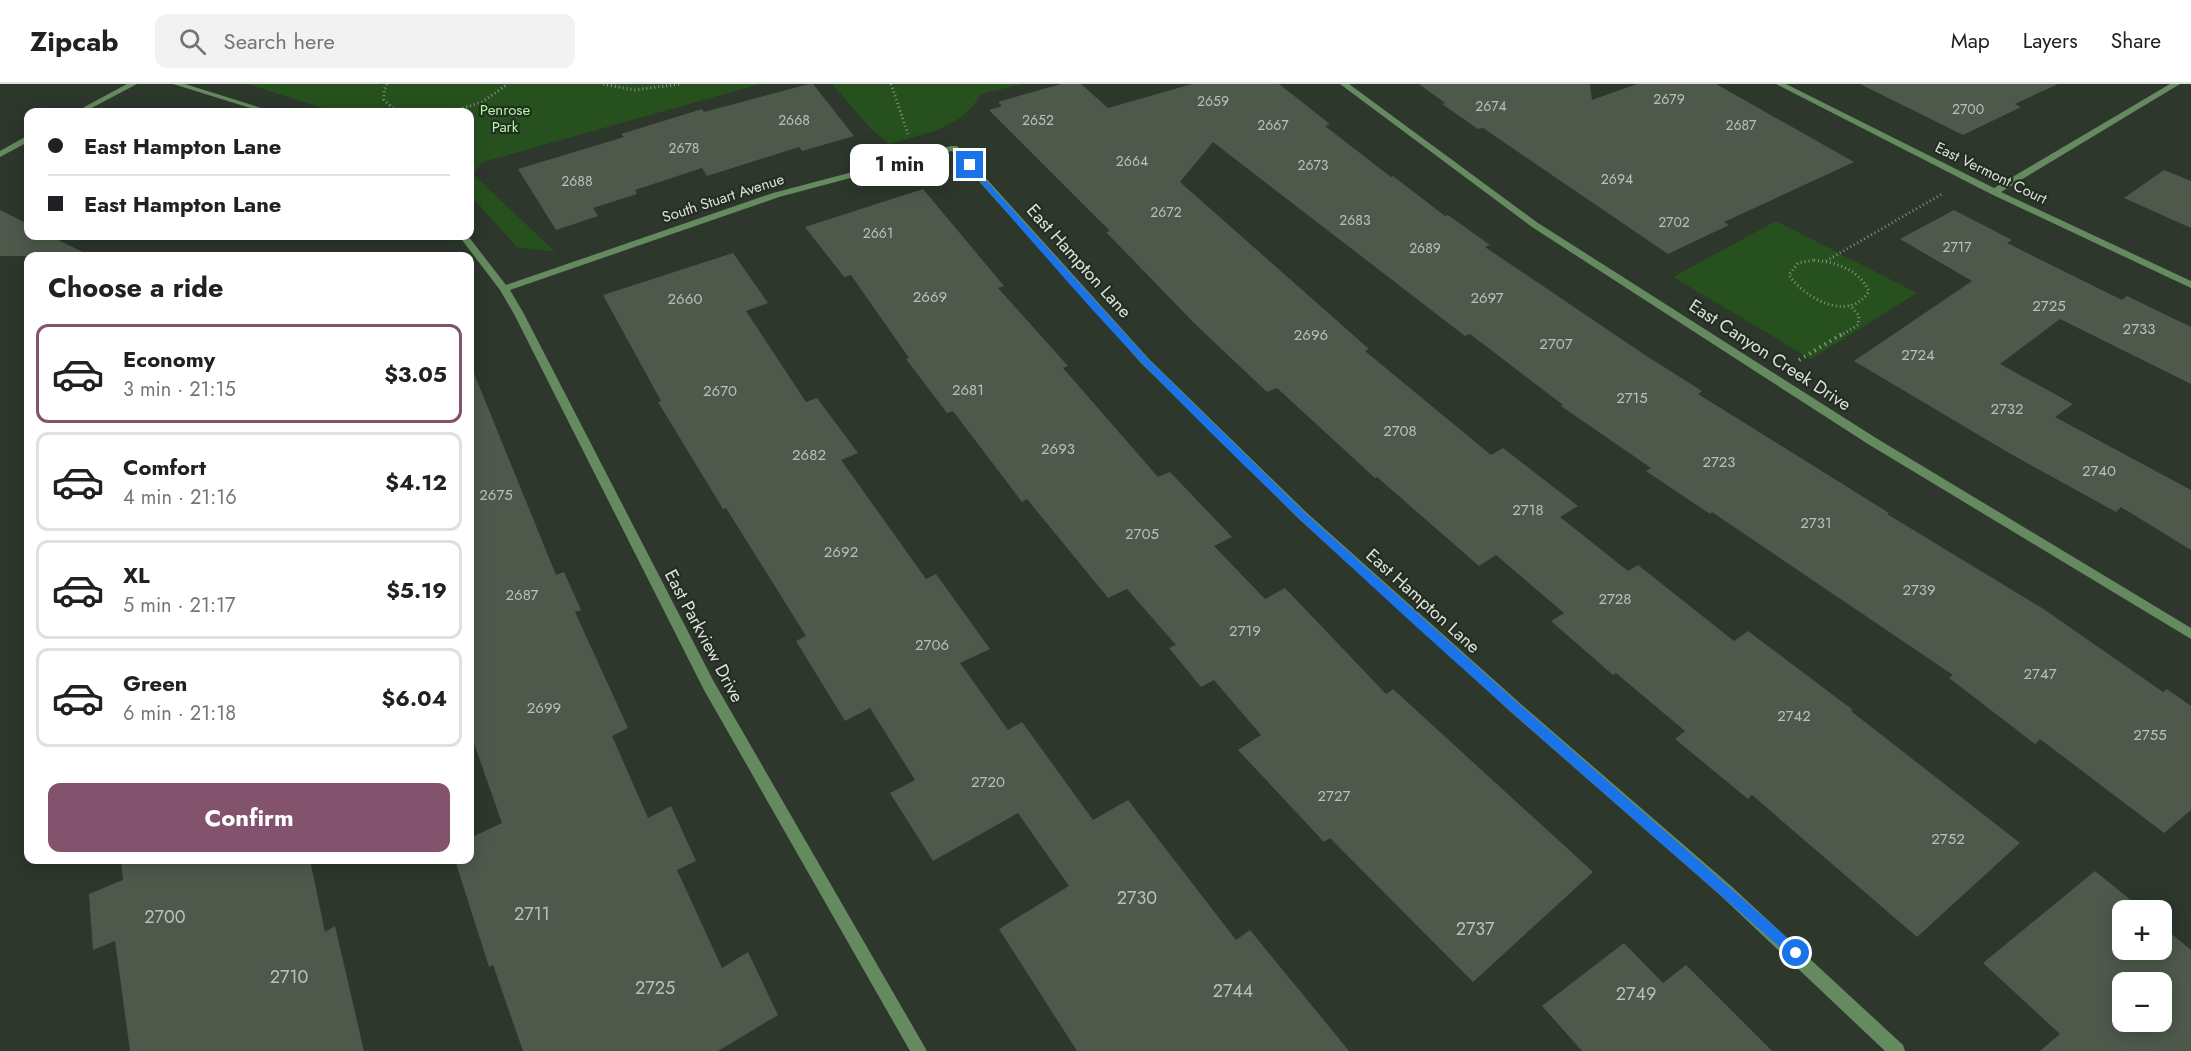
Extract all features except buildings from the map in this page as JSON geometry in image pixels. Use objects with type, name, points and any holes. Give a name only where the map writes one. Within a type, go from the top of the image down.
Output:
[{"type":"street","points":[[87,108],[133,84]]},
{"type":"street","points":[[177,84],[257,108]]},
{"type":"street","name":"East Canyon Creek Drive","points":[[1344,84],[1535,225],[1872,441],[2191,634]]},
{"type":"street","name":"East Vermont Court","points":[[1780,84],[1994,192],[2191,285]]},
{"type":"street","points":[[1994,192],[2176,84]]},
{"type":"street","points":[[0,154],[24,141]]},
{"type":"street","name":"South Stuart Avenue","points":[[504,289],[776,195],[954,148]]},
{"type":"street","name":"East Hampton Lane","points":[[954,148],[1145,361],[1303,516],[1508,702],[1734,898],[1897,1051]]},
{"type":"street","name":"East Parkview Drive","points":[[467,240],[504,289],[709,686],[919,1051]]},
{"type":"path","points":[[387,84],[384,90],[384,100],[394,108]]},
{"type":"path","points":[[465,108],[499,94],[508,84]]},
{"type":"path","points":[[603,84],[634,90],[681,84]]},
{"type":"path","points":[[891,84],[909,137]]},
{"type":"path","points":[[1826,261],[1946,192]]},
{"type":"path","points":[[1814,260],[1826,261],[1849,269],[1866,283],[1869,291],[1867,297],[1860,303],[1850,305],[1823,303],[1799,291],[1792,283],[1789,275],[1796,264],[1814,260]]},
{"type":"path","points":[[1793,363],[1858,325],[1859,316],[1850,305]]},
{"type":"green space","name":"Penrose Park","points":[[248,84],[760,84],[483,162],[474,173],[474,108],[323,108]]},
{"type":"green space","points":[[832,84],[1022,84],[981,94],[973,106],[953,122],[929,133],[889,144],[872,130]]},
{"type":"green space","name":"Penrose Park","points":[[474,175],[555,252],[517,247],[474,199]]},
{"type":"green space","points":[[1776,221],[1917,293],[1811,359],[1673,277]]},
{"type":"route","points":[[970,165],[1145,361],[1303,516],[1517,709],[1796,953]]}]
